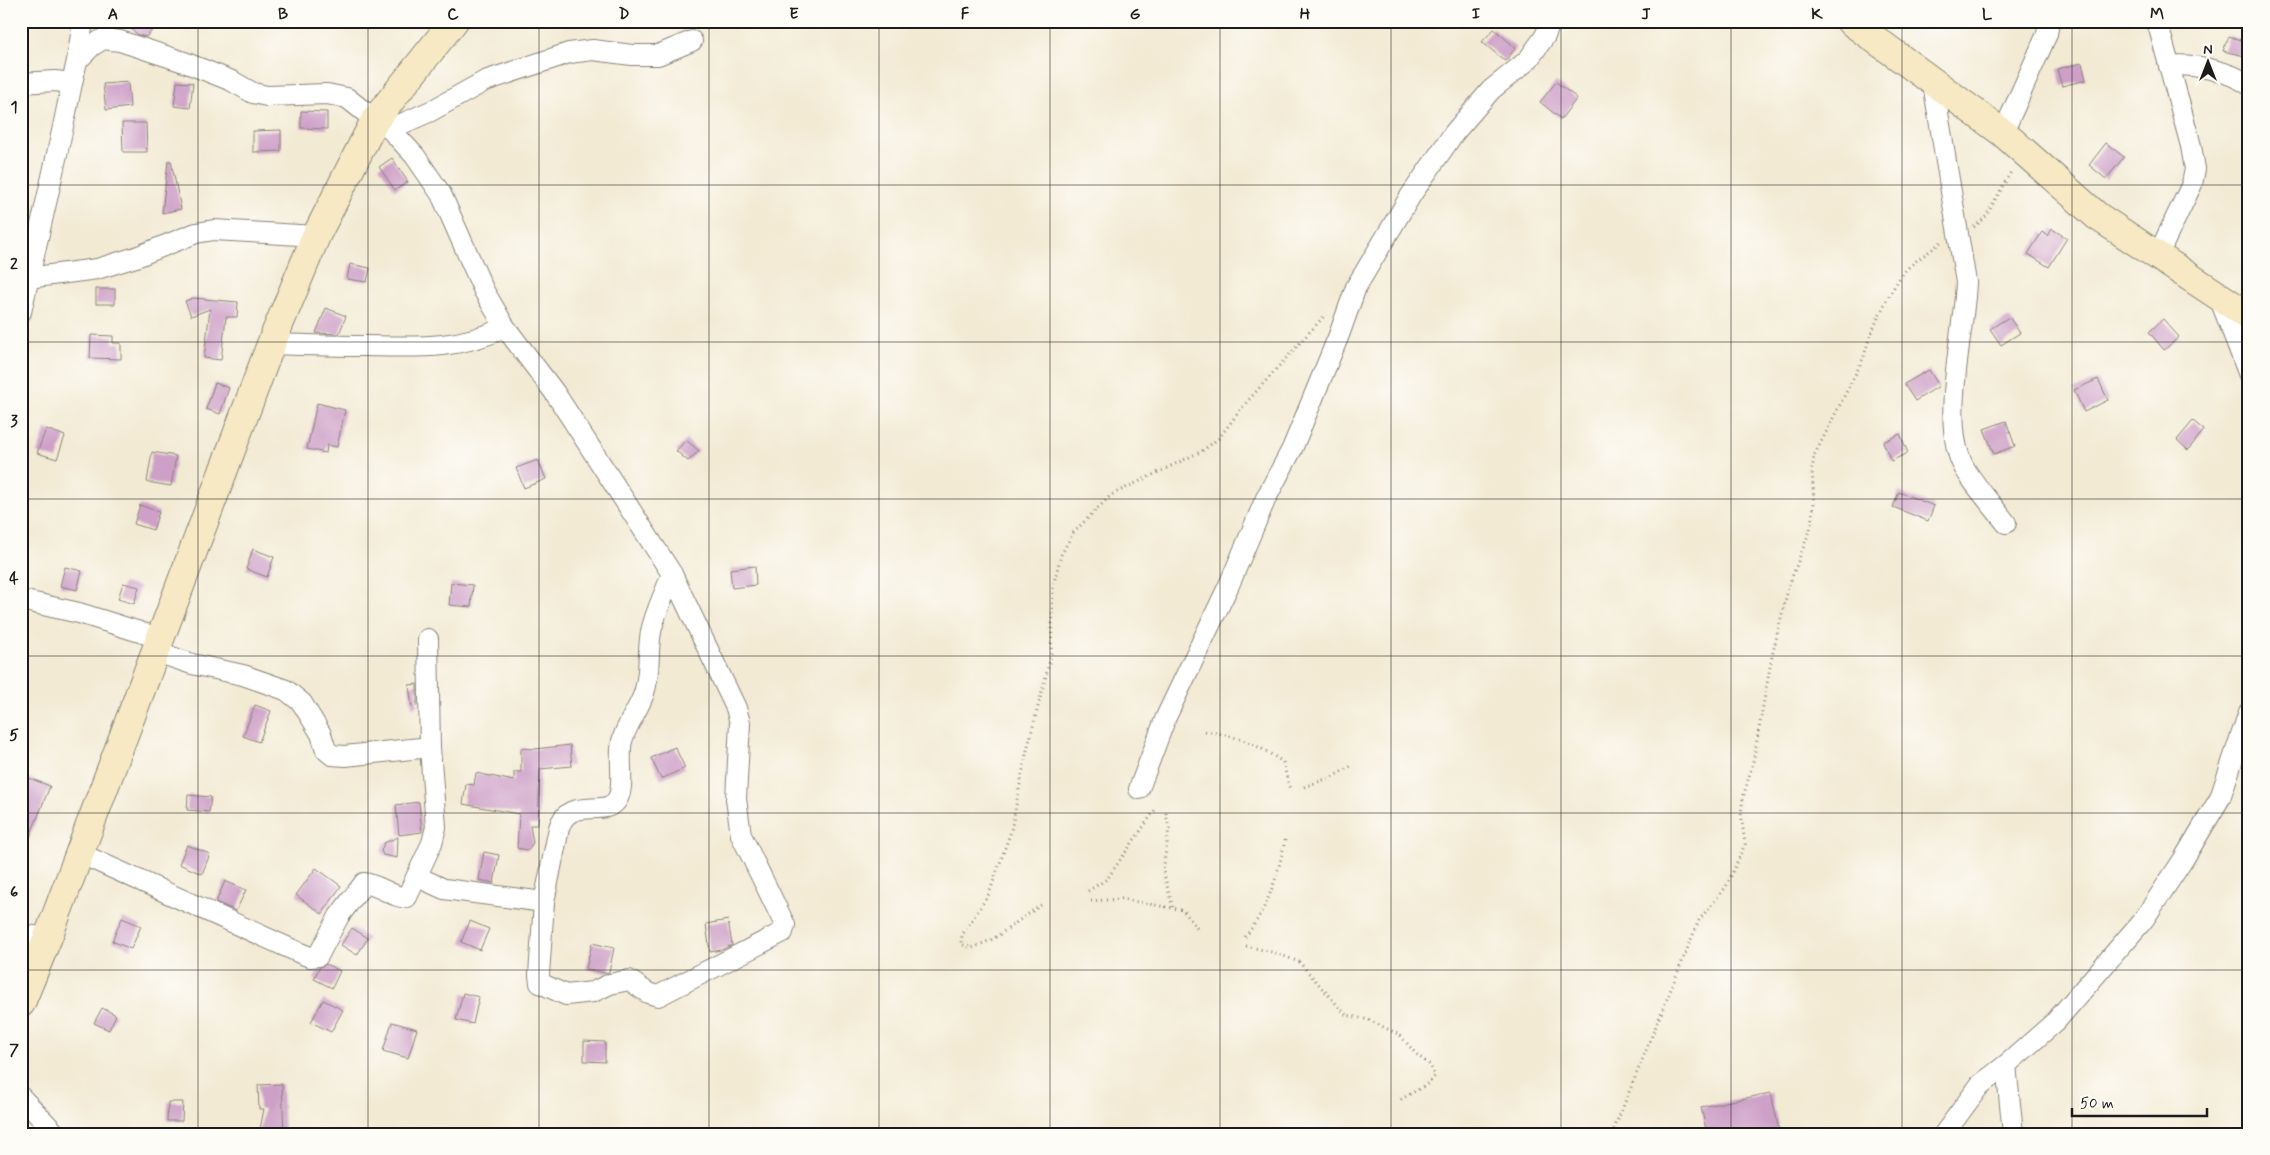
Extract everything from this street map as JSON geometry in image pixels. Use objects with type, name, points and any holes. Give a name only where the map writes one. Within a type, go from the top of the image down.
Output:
[{"type":"street","points":[[21,312],[27,272],[57,162],[83,21]]},
{"type":"street","points":[[21,1003],[48,937],[271,344],[316,236],[383,125],[454,21]]},
{"type":"street","points":[[1139,789],[1166,717],[1229,585],[1266,498],[1292,449],[1340,335],[1356,287],[1411,195],[1454,133],[1491,90],[1528,60],[1545,36],[1551,21]]},
{"type":"street","points":[[1850,21],[1933,84],[2003,133],[2097,216],[2158,258],[2249,316]]},
{"type":"street","points":[[2003,133],[2047,34],[2049,21]]},
{"type":"street","points":[[2158,21],[2191,146],[2195,169],[2192,184],[2158,258]]},
{"type":"street","points":[[77,61],[92,46],[103,39],[120,41],[184,62],[232,81],[253,93],[267,96],[327,94],[347,98],[383,125],[415,156],[441,194],[484,291],[505,327],[555,393],[672,574],[736,708],[740,723],[736,799],[741,834],[785,925],[782,932],[658,996],[648,993],[629,980],[610,984],[593,992],[566,996],[540,983],[544,902],[562,819],[568,812],[610,806],[618,799],[620,790],[619,754],[622,739],[644,692],[649,667],[651,632],[672,574]]},
{"type":"street","points":[[383,125],[431,112],[485,81],[569,53],[593,50],[632,56],[658,55],[692,42]]},
{"type":"street","points":[[2169,66],[2189,64],[2236,77],[2249,85]]},
{"type":"street","points":[[21,83],[55,81],[72,83]]},
{"type":"street","points":[[1933,84],[1966,282],[1964,313],[1955,377],[1953,437],[1961,463],[2006,523]]},
{"type":"street","points":[[27,272],[97,269],[136,258],[196,233],[214,230],[316,236]]},
{"type":"street","points":[[2219,297],[2249,375]]},
{"type":"street","points":[[271,344],[425,348],[463,343],[486,337],[505,327]]},
{"type":"street","points":[[21,600],[79,613],[157,645],[192,664],[243,675],[286,690],[302,703],[321,734],[326,750],[332,755],[345,756],[430,747]]},
{"type":"street","points":[[79,853],[310,957],[318,956],[339,916],[364,883],[384,889],[403,898],[407,897],[418,877],[432,843],[436,827],[430,747],[428,639]]},
{"type":"street","points":[[1944,1134],[1980,1084],[2006,1066],[2056,1021],[2144,919],[2183,860],[2220,798],[2249,712]]},
{"type":"street","points":[[418,877],[444,889],[544,902]]},
{"type":"street","points":[[21,935],[48,937]]},
{"type":"street","points":[[2006,1066],[2014,1134]]},
{"type":"street","points":[[21,1097],[56,1134]]},
{"type":"path","points":[[1969,229],[1975,227],[1985,218],[2023,151]]},
{"type":"path","points":[[1612,1134],[1698,920],[1726,887],[1744,844],[1740,812],[1753,762],[1772,656],[1790,585],[1810,530],[1814,503],[1812,470],[1814,456],[1864,357],[1869,337],[1895,285],[1907,269],[1948,238]]},
{"type":"path","points":[[1041,905],[993,939],[972,948],[961,944],[962,935],[989,894],[1011,831],[1026,754],[1051,656],[1053,586],[1061,554],[1073,533],[1111,495],[1202,450],[1219,438],[1244,405],[1330,308]]},
{"type":"path","points":[[1205,732],[1232,736],[1256,745],[1283,762],[1290,790]]},
{"type":"path","points":[[1304,787],[1334,776],[1353,765]]},
{"type":"path","points":[[1088,891],[1107,879],[1155,810]]},
{"type":"path","points":[[1166,813],[1169,828],[1163,871],[1173,908]]},
{"type":"path","points":[[1245,937],[1256,923],[1274,887],[1285,840]]},
{"type":"path","points":[[1091,901],[1121,899],[1182,910],[1200,931]]},
{"type":"path","points":[[1246,946],[1276,953],[1299,962],[1346,1014],[1369,1020],[1400,1035],[1416,1054],[1430,1065],[1435,1076],[1429,1083],[1400,1100]]},
{"type":"building","points":[[123,21],[160,21],[146,37],[138,35]]},
{"type":"building","points":[[1494,29],[1516,48],[1505,61],[1482,42]]},
{"type":"building","points":[[2229,36],[2249,43],[2249,57],[2223,51]]},
{"type":"building","points":[[2082,63],[2086,80],[2062,86],[2057,69]]},
{"type":"building","points":[[128,82],[130,107],[106,110],[103,84]]},
{"type":"building","points":[[177,82],[193,83],[190,108],[174,106]]},
{"type":"building","points":[[1556,82],[1577,98],[1561,119],[1540,102]]},
{"type":"building","points":[[301,111],[327,112],[327,129],[301,128]]},
{"type":"building","points":[[122,123],[146,123],[147,152],[123,152]]},
{"type":"building","points":[[281,130],[281,151],[253,152],[253,131]]},
{"type":"building","points":[[2106,143],[2124,157],[2106,179],[2089,165]]},
{"type":"building","points":[[392,158],[408,182],[395,190],[379,167]]},
{"type":"building","points":[[168,161],[171,161],[181,209],[162,213]]},
{"type":"building","points":[[2052,229],[2067,238],[2049,267],[2028,254],[2042,232],[2048,236]]},
{"type":"building","points":[[350,264],[370,268],[367,282],[347,279]]},
{"type":"building","points":[[96,289],[115,289],[115,304],[96,304]]},
{"type":"building","points":[[193,298],[238,302],[237,317],[226,317],[221,360],[204,358],[210,309],[191,316],[185,301]]},
{"type":"building","points":[[326,308],[346,316],[339,334],[316,333]]},
{"type":"building","points":[[2009,317],[2020,333],[2001,345],[1990,329]]},
{"type":"building","points":[[2163,319],[2179,337],[2164,350],[2149,332]]},
{"type":"building","points":[[91,335],[113,336],[113,343],[121,343],[121,359],[90,358]]},
{"type":"building","points":[[1929,370],[1939,386],[1915,401],[1904,384]]},
{"type":"building","points":[[2098,379],[2108,400],[2084,412],[2074,390]]},
{"type":"building","points":[[215,383],[229,388],[220,414],[206,409]]},
{"type":"building","points":[[317,403],[345,410],[337,447],[327,445],[326,453],[307,449]]},
{"type":"building","points":[[2006,421],[2015,446],[1994,454],[1984,429]]},
{"type":"building","points":[[2193,421],[2204,430],[2188,450],[2177,440]]},
{"type":"building","points":[[46,429],[65,436],[57,459],[37,453]]},
{"type":"building","points":[[1900,434],[1908,453],[1891,461],[1883,442]]},
{"type":"building","points":[[686,440],[699,451],[688,461],[676,451]]},
{"type":"building","points":[[152,452],[176,456],[171,486],[147,482]]},
{"type":"building","points":[[538,460],[546,479],[524,488],[516,468]]},
{"type":"building","points":[[1899,492],[1934,506],[1928,521],[1893,507]]},
{"type":"building","points":[[140,505],[159,512],[153,530],[134,524]]},
{"type":"building","points":[[253,549],[274,557],[267,577],[246,569]]},
{"type":"building","points":[[755,566],[756,585],[732,588],[730,569]]},
{"type":"building","points":[[65,567],[82,571],[77,590],[60,586]]},
{"type":"building","points":[[123,583],[139,587],[134,604],[118,599]]},
{"type":"building","points":[[451,583],[473,585],[471,607],[449,605]]},
{"type":"building","points":[[417,684],[417,706],[412,707],[409,685]]},
{"type":"building","points":[[255,705],[271,711],[259,742],[243,736]]},
{"type":"building","points":[[570,745],[572,766],[540,769],[538,825],[530,825],[533,843],[528,850],[517,848],[519,814],[463,804],[466,784],[474,785],[476,773],[514,781],[514,772],[521,772],[521,748],[535,749]]},
{"type":"building","points":[[675,747],[685,768],[661,779],[651,758]]},
{"type":"building","points":[[21,775],[50,786],[22,856],[21,856]]},
{"type":"building","points":[[188,795],[211,797],[209,812],[187,810]]},
{"type":"building","points":[[419,802],[422,832],[399,835],[396,805]]},
{"type":"building","points":[[398,837],[397,858],[383,855],[381,851],[384,843]]},
{"type":"building","points":[[187,845],[210,854],[202,874],[179,864]]},
{"type":"building","points":[[484,852],[499,855],[494,883],[479,880]]},
{"type":"building","points":[[316,868],[341,886],[322,914],[296,895]]},
{"type":"building","points":[[225,881],[246,890],[236,911],[216,902]]},
{"type":"building","points":[[122,918],[141,926],[131,949],[112,941]]},
{"type":"building","points":[[728,920],[732,945],[710,952],[706,924]]},
{"type":"building","points":[[470,921],[489,929],[480,950],[461,942]]},
{"type":"building","points":[[352,928],[368,938],[357,955],[341,945]]},
{"type":"building","points":[[592,943],[614,948],[609,972],[605,973],[586,969]]},
{"type":"building","points":[[326,964],[340,971],[332,988],[314,979],[319,968]]},
{"type":"building","points":[[463,993],[479,997],[473,1024],[456,1020]]},
{"type":"building","points":[[323,1000],[343,1010],[331,1032],[311,1022]]},
{"type":"building","points":[[102,1008],[116,1015],[109,1030],[94,1023]]},
{"type":"building","points":[[392,1022],[417,1029],[408,1058],[383,1051]]},
{"type":"building","points":[[584,1041],[605,1042],[605,1062],[584,1061]]},
{"type":"building","points":[[282,1084],[284,1134],[259,1134],[264,1109],[259,1109],[258,1085]]},
{"type":"building","points":[[1771,1093],[1779,1130],[1762,1134],[1707,1134],[1701,1107]]},
{"type":"building","points":[[168,1102],[183,1102],[182,1121],[167,1121]]}]
